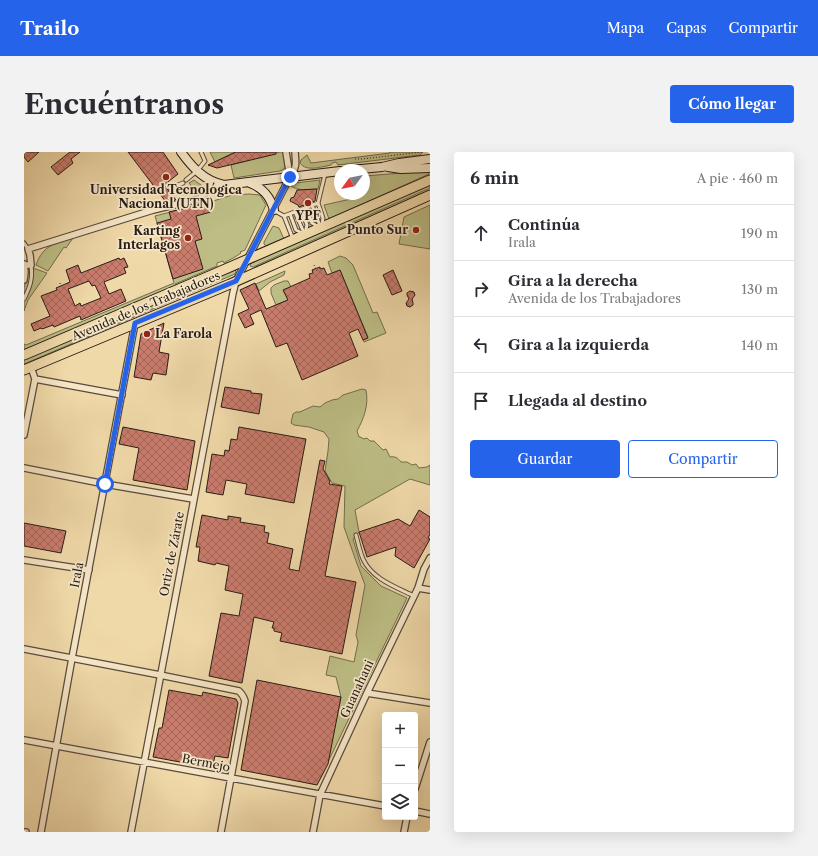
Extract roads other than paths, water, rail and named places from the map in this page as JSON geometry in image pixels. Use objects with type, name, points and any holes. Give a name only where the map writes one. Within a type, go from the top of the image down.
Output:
[{"type":"main road","points":[[181,152],[197,171],[206,178],[224,185],[334,172]]},
{"type":"main road","points":[[370,168],[430,159]]},
{"type":"main road","points":[[382,167],[401,169],[430,168]]},
{"type":"main road","name":"Avenida de los Trabajadores","points":[[24,355],[248,260],[430,180]]},
{"type":"main road","points":[[250,182],[267,194],[274,210]]},
{"type":"main road","name":"Avenida de los Trabajadores","points":[[27,369],[236,281],[430,195]]},
{"type":"street","points":[[286,152],[290,177]]},
{"type":"street","name":"Ortiz de Zárate","points":[[131,832],[229,308],[236,281],[296,168],[294,152]]},
{"type":"street","points":[[24,280],[24,264],[31,265],[28,249],[154,210],[199,199],[213,182]]},
{"type":"street","name":"Irala","points":[[40,832],[135,323]]},
{"type":"street","points":[[27,369],[35,379],[122,395]]},
{"type":"street","points":[[24,435],[35,379]]},
{"type":"street","points":[[24,468],[105,484],[194,499]]},
{"type":"street","name":"Guanahani","points":[[313,832],[320,794],[418,588],[424,569],[430,558]]},
{"type":"street","points":[[24,560],[89,570]]},
{"type":"street","points":[[418,588],[430,590]]},
{"type":"street","points":[[24,649],[239,691],[243,695],[245,701],[221,832]]},
{"type":"street","points":[[367,693],[430,703]]},
{"type":"street","name":"Bermejo","points":[[24,740],[382,805]]},
{"type":"street","points":[[417,784],[430,742]]},
{"type":"street","points":[[418,812],[430,814]]},
{"type":"street","points":[[404,832],[406,820]]},
{"type":"lane","points":[[186,180],[197,171],[205,161],[201,152]]},
{"type":"lane","points":[[321,228],[323,218],[318,203],[325,173]]},
{"type":"lane","points":[[170,188],[182,183]]},
{"type":"lane","points":[[284,216],[318,203]]},
{"type":"lane","points":[[312,205],[321,228]]},
{"type":"lane","points":[[306,207],[312,223],[321,228]]},
{"type":"lane","points":[[274,210],[284,216],[293,240]]},
{"type":"lane","points":[[301,210],[307,225],[304,235]]},
{"type":"lane","points":[[295,212],[304,235]]},
{"type":"lane","points":[[290,214],[296,230],[304,235]]},
{"type":"lane","points":[[24,243],[28,249]]},
{"type":"lane","points":[[24,299],[31,280],[31,265]]},
{"type":"lane","points":[[356,535],[361,554],[368,567],[381,580],[414,596]]},
{"type":"place","name":"Universidad Tecnológica Nacional (UTN)","points":[[166,177]]},
{"type":"place","name":"YPF","points":[[308,203]]},
{"type":"place","name":"Punto Sur","points":[[416,230]]},
{"type":"place","name":"Karting Interlagos","points":[[188,238]]},
{"type":"place","name":"La Farola","points":[[147,334]]}]
